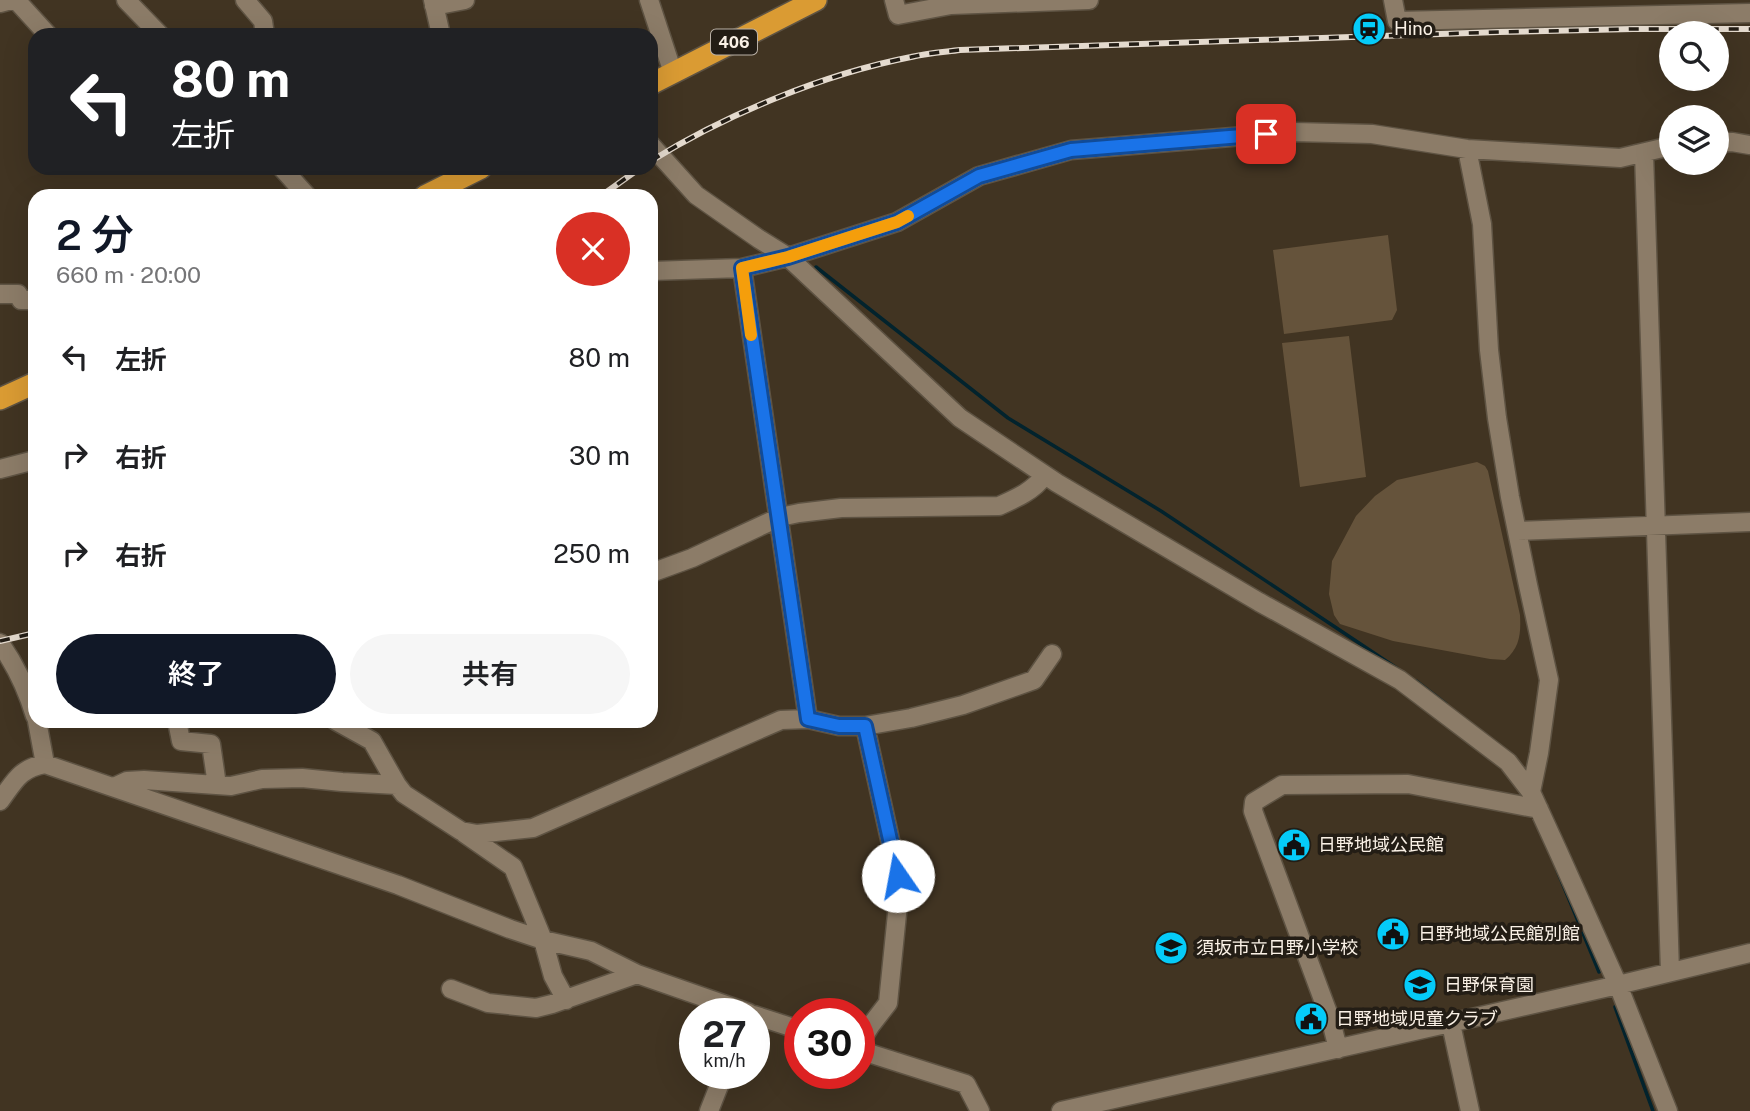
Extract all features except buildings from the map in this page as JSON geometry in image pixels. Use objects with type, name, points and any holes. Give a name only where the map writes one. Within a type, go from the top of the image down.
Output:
[{"type":"highway","name":"406","points":[[658,80],[816,0]]},
{"type":"highway","points":[[438,189],[465,175]]},
{"type":"highway","points":[[0,399],[28,386]]},
{"type":"street","points":[[0,3],[11,0]]},
{"type":"street","points":[[16,0],[42,28]]},
{"type":"street","points":[[126,0],[153,28]]},
{"type":"street","points":[[245,0],[263,22],[264,28]]},
{"type":"street","points":[[440,28],[434,3],[464,0]]},
{"type":"street","points":[[649,0],[673,72]]},
{"type":"street","points":[[894,0],[898,15],[951,5],[1089,0]]},
{"type":"street","points":[[1393,0],[1397,21],[1750,13]]},
{"type":"street","points":[[658,271],[742,268],[788,257],[897,222],[979,176],[1071,150],[1294,132],[1372,134],[1467,149],[1620,158],[1659,149]]},
{"type":"street","points":[[1729,142],[1750,145]]},
{"type":"street","points":[[1467,149],[1482,224],[1489,350],[1497,418],[1517,531],[1549,680],[1531,792]]},
{"type":"street","points":[[658,153],[696,195],[788,257],[960,418],[1045,475],[1259,602],[1400,680],[1508,762],[1531,792],[1618,985],[1668,1111]]},
{"type":"street","points":[[1644,153],[1670,972]]},
{"type":"street","points":[[288,175],[301,189]]},
{"type":"street","points":[[742,268],[808,719]]},
{"type":"street","points":[[0,294],[18,295],[21,300],[28,300]]},
{"type":"street","points":[[0,469],[28,462]]},
{"type":"street","points":[[658,570],[692,558],[780,517],[841,508],[999,506],[1038,485],[1045,475]]},
{"type":"street","points":[[1517,531],[1750,522]]},
{"type":"street","points":[[0,643],[28,692]]},
{"type":"street","points":[[461,831],[477,834],[533,828],[781,720],[808,719],[839,726],[865,726],[963,705],[1034,680],[1052,654]]},
{"type":"street","points":[[865,726],[898,876],[899,894],[888,1003],[875,1020]]},
{"type":"street","points":[[41,728],[44,764]]},
{"type":"street","points":[[178,728],[181,741],[211,744],[217,785]]},
{"type":"street","points":[[349,728],[372,741],[404,794],[513,867],[543,940],[553,976],[566,1000]]},
{"type":"street","points":[[0,801],[16,779],[30,766],[44,764],[398,886],[543,940],[591,951],[637,974],[703,998]]},
{"type":"street","points":[[114,787],[127,781],[144,780],[231,786],[262,779],[302,778],[397,785]]},
{"type":"street","points":[[1338,1049],[1331,1021],[1253,811],[1254,802],[1282,785],[1408,784],[1539,810]]},
{"type":"street","points":[[1061,1111],[1451,1024],[1750,953]]},
{"type":"street","points":[[451,989],[488,1003],[536,1009],[637,974]]},
{"type":"street","points":[[1451,1024],[1470,1111]]},
{"type":"street","points":[[875,1055],[966,1084],[980,1111]]},
{"type":"street","points":[[709,1111],[718,1089]]},
{"type":"shaded area","points":[[1388,235],[1397,310],[1392,320],[1284,334],[1273,250]]},
{"type":"shaded area","points":[[1349,336],[1366,477],[1300,487],[1282,343]]},
{"type":"shaded area","points":[[1477,462],[1488,471],[1520,615],[1518,640],[1510,655],[1505,660],[1490,659],[1393,641],[1340,624],[1334,615],[1329,594],[1332,561],[1356,516],[1375,496],[1397,480]]},
{"type":"waterway","points":[[816,267],[1008,418],[1161,511],[1398,669]]},
{"type":"waterway","points":[[1416,681],[1446,704]]},
{"type":"waterway","points":[[1557,870],[1599,972]]},
{"type":"waterway","points":[[1615,1007],[1653,1111]]},
{"type":"railway","points":[[658,157],[711,127],[811,85],[878,64],[960,50],[1499,32],[1750,29]]},
{"type":"railway","points":[[611,189],[630,175]]},
{"type":"railway","points":[[0,641],[28,635]]},
{"type":"slow traffic","points":[[751,335],[742,268],[788,257],[897,222],[908,216]]},
{"type":"place","name":"Hino","points":[[1369,29]]},
{"type":"place","name":"日野地域公民館","points":[[1294,845]]},
{"type":"place","name":"日野地域公民館別館","points":[[1393,934]]},
{"type":"place","name":"須坂市立日野小学校","points":[[1171,948]]},
{"type":"place","name":"日野保育園","points":[[1420,985]]},
{"type":"place","name":"日野地域児童クラブ","points":[[1311,1019]]},
{"type":"route","points":[[898,876],[865,726],[839,726],[808,719],[742,268],[788,257],[897,222],[979,176],[1071,150],[1266,134]]}]
